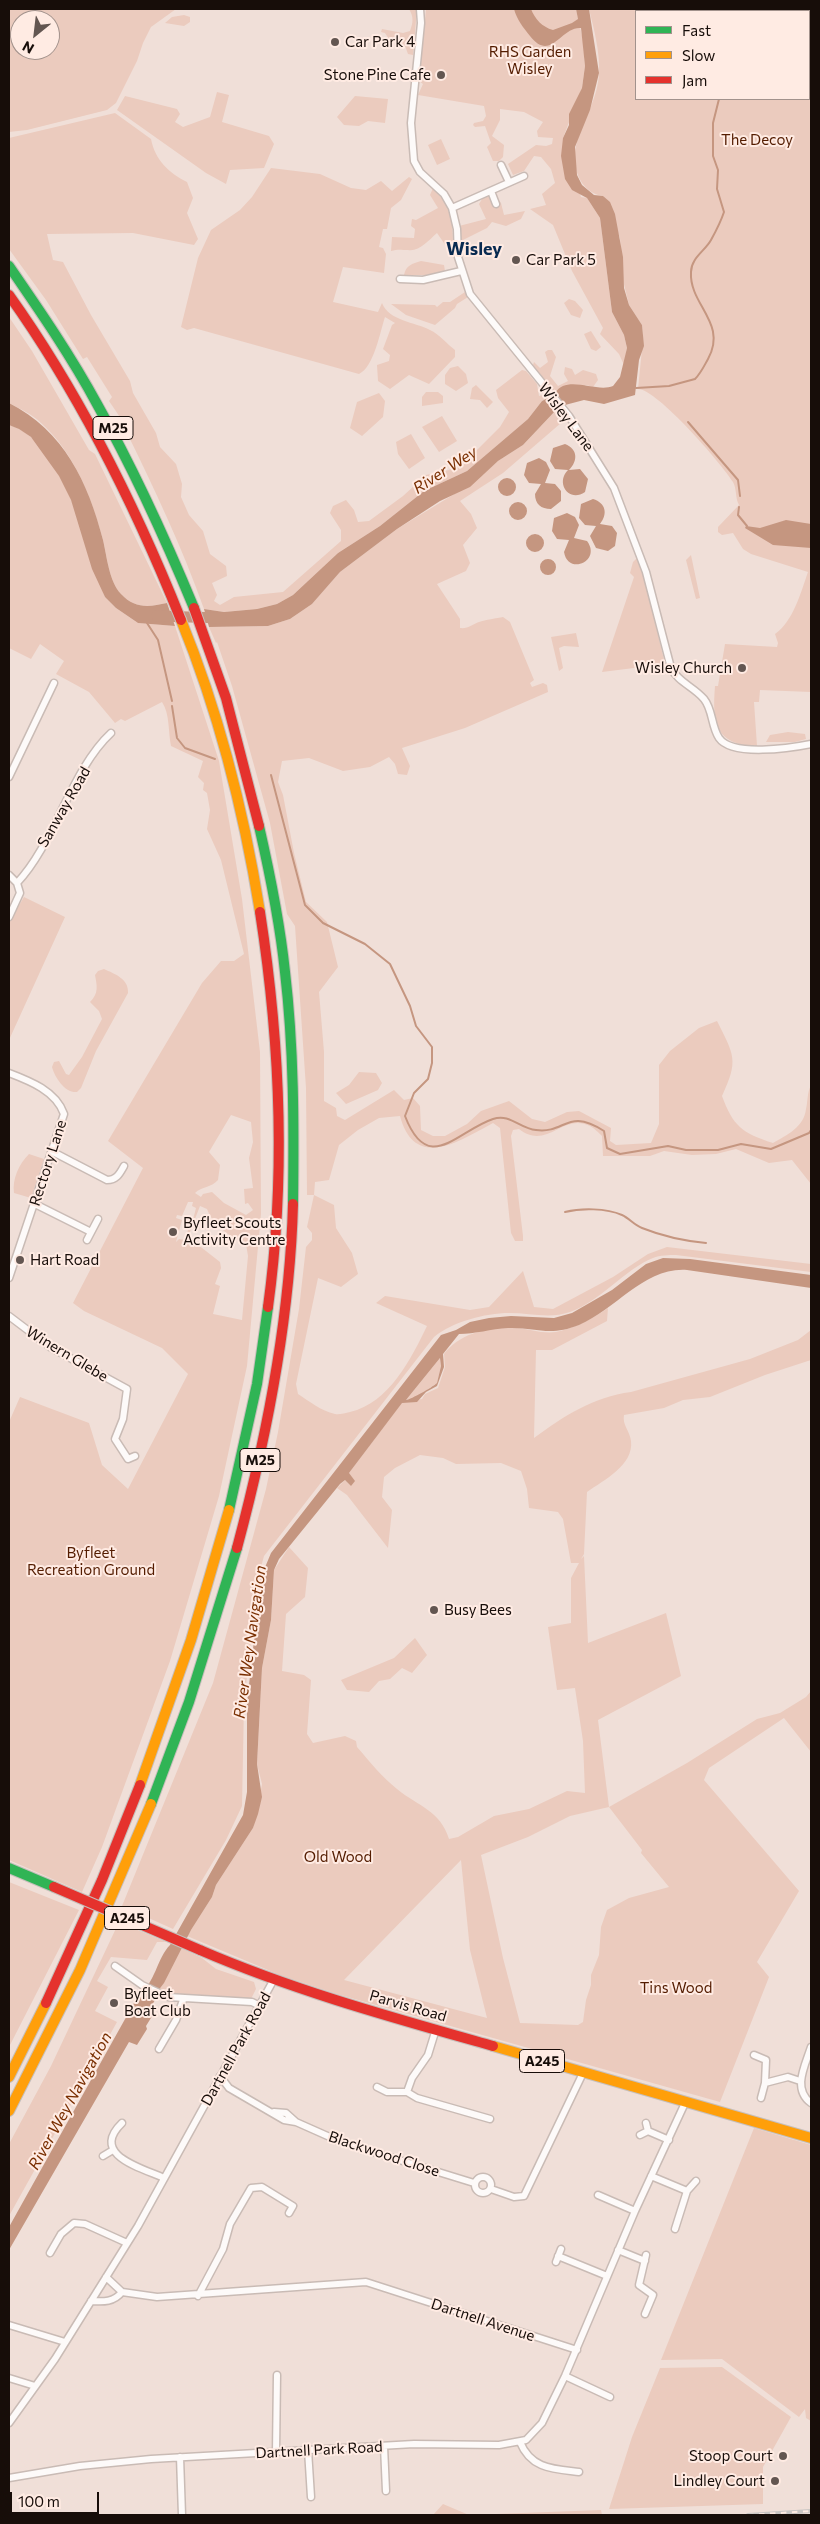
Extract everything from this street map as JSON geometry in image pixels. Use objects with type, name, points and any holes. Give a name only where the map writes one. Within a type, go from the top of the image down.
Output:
[{"type":"main road","name":"M25","points":[[9,266],[85,380],[116,434],[150,501],[194,604],[241,746],[276,909],[290,1010],[295,1192],[285,1312],[274,1383],[258,1470],[218,1612],[171,1755],[108,1910],[32,2069],[9,2111]]},
{"type":"main road","name":"M25","points":[[9,295],[43,344],[132,502],[186,627],[223,742],[243,821],[261,911],[273,1013],[278,1093],[276,1232],[258,1381],[242,1462],[222,1542],[156,1748],[114,1854],[80,1934],[9,2077]]},
{"type":"main road","name":"Parvis Road","points":[[9,1868],[273,1980],[329,1999],[685,2103],[811,2135]]},
{"type":"street","name":"Wisley Lane","points":[[420,9],[421,23],[411,123],[414,161],[420,172],[444,194],[452,208],[461,270],[474,299],[562,409],[589,446],[619,499],[646,572],[671,668],[678,679],[707,703],[719,738],[727,745],[741,748],[788,749],[811,744]]},
{"type":"street","points":[[501,165],[510,182]]},
{"type":"street","points":[[452,208],[524,176]]},
{"type":"street","points":[[490,191],[496,204]]},
{"type":"street","points":[[400,279],[423,280],[461,270]]},
{"type":"street","points":[[9,777],[26,736],[54,683]]},
{"type":"street","name":"Sanway Road","points":[[9,916],[20,893],[17,882],[30,865],[96,751],[111,733]]},
{"type":"street","points":[[9,875],[17,882]]},
{"type":"street","name":"Rectory Lane","points":[[9,1073],[45,1090],[61,1106],[64,1114],[53,1152],[9,1278]]},
{"type":"street","points":[[53,1152],[107,1180],[114,1179],[120,1174],[124,1166]]},
{"type":"street","points":[[35,1204],[91,1232]]},
{"type":"street","points":[[87,1240],[98,1219]]},
{"type":"street","name":"Winern Glebe","points":[[9,1316],[50,1347],[127,1389],[122,1419],[115,1438],[126,1461],[135,1456]]},
{"type":"street","points":[[115,1966],[142,1985],[161,1994],[183,2000],[252,2002],[260,2006]]},
{"type":"street","name":"Dartnell Park Road","points":[[9,2423],[65,2342],[127,2243],[273,1980]]},
{"type":"street","points":[[159,2049],[176,2020],[183,2000]]},
{"type":"street","points":[[407,2092],[412,2078],[428,2055],[436,2029]]},
{"type":"street","points":[[811,2047],[800,2082],[801,2092],[811,2103]]},
{"type":"street","points":[[754,2055],[766,2060],[765,2083],[761,2098]]},
{"type":"street","name":"Blackwood Close","points":[[491,2189],[514,2197],[524,2196],[584,2073]]},
{"type":"street","name":"Blackwood Close","points":[[220,2076],[232,2091]]},
{"type":"street","points":[[765,2083],[788,2078],[800,2082]]},
{"type":"street","points":[[377,2087],[387,2092],[407,2092],[417,2098],[490,2119]]},
{"type":"street","name":"Blackwood Close","points":[[214,2088],[232,2091],[274,2112],[286,2112],[296,2122],[331,2138],[474,2183]]},
{"type":"street","points":[[579,2472],[539,2464],[530,2460],[520,2442],[534,2434],[542,2423],[565,2376],[635,2211],[685,2103]]},
{"type":"street","points":[[103,2156],[112,2150],[114,2133],[122,2123]]},
{"type":"street","points":[[646,2123],[648,2131]]},
{"type":"street","points":[[640,2135],[648,2131],[669,2140]]},
{"type":"street","points":[[112,2150],[126,2161],[164,2178]]},
{"type":"street","points":[[651,2176],[687,2191]]},
{"type":"street","name":"Blackwood Close","points":[[474,2183],[485,2178],[491,2184],[491,2189]]},
{"type":"street","points":[[675,2229],[687,2191],[696,2180]]},
{"type":"street","name":"Blackwood Close","points":[[474,2183],[475,2188],[481,2192],[487,2193],[491,2189]]},
{"type":"street","points":[[198,2296],[223,2249],[230,2224],[251,2188],[262,2187],[293,2206],[289,2214]]},
{"type":"street","points":[[598,2195],[611,2198],[635,2211]]},
{"type":"street","points":[[50,2253],[57,2247],[61,2234],[74,2223],[96,2228],[127,2243]]},
{"type":"street","points":[[618,2250],[646,2258],[639,2285],[653,2295],[645,2314]]},
{"type":"street","points":[[558,2256],[607,2276]]},
{"type":"street","points":[[91,2301],[101,2302],[116,2299],[122,2292],[106,2277]]},
{"type":"street","name":"Dartnell Avenue","points":[[122,2292],[157,2297],[198,2296],[366,2282],[577,2350]]},
{"type":"street","points":[[12,2324],[65,2342]]},
{"type":"street","points":[[276,2452],[277,2375]]},
{"type":"street","points":[[565,2376],[610,2398]]},
{"type":"street","points":[[9,2378],[35,2386]]},
{"type":"street","name":"Dartnell Park Road","points":[[9,2478],[80,2466],[180,2457],[384,2446],[499,2445],[520,2442]]},
{"type":"street","points":[[384,2446],[386,2491]]},
{"type":"street","points":[[308,2450],[310,2497]]},
{"type":"street","points":[[180,2457],[182,2515]]},
{"type":"green space","points":[[9,9],[176,9],[151,27],[137,61],[116,103],[107,110],[27,130],[9,132]]},
{"type":"green space","points":[[409,9],[417,9],[413,55],[408,54],[405,46],[389,39],[385,33],[381,32],[382,29],[403,33],[410,31],[412,15]]},
{"type":"green space","name":"RHS Garden Wisley","points":[[426,9],[576,9],[583,40],[585,66],[582,88],[563,138],[581,197],[587,198],[600,218],[612,312],[624,335],[627,348],[624,365],[619,354],[600,334],[603,328],[572,271],[553,225],[530,209],[546,205],[542,194],[555,183],[551,169],[541,157],[534,156],[524,171],[513,175],[508,164],[536,145],[546,146],[552,144],[553,138],[538,137],[537,131],[543,122],[524,112],[500,109],[500,120],[492,136],[504,145],[503,157],[499,161],[493,161],[487,147],[491,143],[485,126],[475,127],[473,125],[483,121],[486,116],[484,106],[418,95],[423,84],[419,81]]},
{"type":"green space","name":"The Decoy","points":[[589,9],[811,9],[811,692],[760,690],[759,702],[754,702],[757,746],[743,745],[732,741],[719,730],[716,721],[714,711],[715,686],[718,686],[725,644],[777,647],[778,643],[775,634],[792,614],[808,572],[751,554],[743,549],[733,533],[722,535],[718,532],[718,527],[739,505],[733,482],[703,445],[674,414],[647,392],[638,389],[643,339],[642,325],[629,305],[623,280],[620,238],[603,196],[588,190],[583,184],[576,170],[575,162],[576,146],[598,83],[599,57]]},
{"type":"green space","points":[[184,15],[190,17],[190,22],[184,26],[165,23],[172,17]]},
{"type":"green space","points":[[217,92],[229,95],[222,122],[269,136],[274,144],[264,168],[230,170],[226,184],[206,173],[117,110],[125,96],[177,109],[180,114],[175,122],[183,127],[210,117]]},
{"type":"green space","points":[[355,96],[388,99],[385,123],[368,121],[359,126],[344,125],[337,117]]},
{"type":"green space","points":[[115,113],[151,139],[159,159],[164,165],[187,182],[193,198],[187,213],[198,239],[194,245],[133,233],[47,234],[53,260],[63,262],[91,315],[130,381],[133,393],[156,433],[160,447],[176,464],[182,484],[181,497],[189,515],[203,531],[210,554],[226,566],[227,576],[212,583],[217,595],[214,601],[220,605],[234,597],[283,592],[341,541],[341,530],[330,513],[333,506],[346,500],[354,510],[358,522],[369,521],[403,496],[426,475],[449,470],[470,457],[500,427],[509,412],[498,398],[496,390],[522,370],[526,371],[537,384],[539,396],[545,394],[548,398],[542,401],[528,419],[467,471],[424,491],[380,526],[338,553],[293,595],[277,604],[257,609],[224,612],[204,609],[168,519],[126,431],[128,429],[109,401],[112,397],[87,357],[83,359],[46,300],[9,249],[9,138]]},
{"type":"green space","points":[[441,139],[450,159],[437,165],[428,145]]},
{"type":"green space","points":[[271,168],[320,174],[351,188],[366,190],[381,181],[392,191],[409,177],[412,179],[401,200],[391,208],[387,229],[383,229],[379,247],[383,248],[386,254],[384,273],[343,267],[333,302],[378,312],[382,303],[390,314],[424,327],[440,337],[455,350],[455,357],[429,384],[409,375],[390,389],[378,381],[377,365],[389,361],[390,355],[383,349],[392,325],[395,323],[385,317],[379,340],[369,364],[359,374],[194,328],[187,330],[181,327],[198,258],[211,230],[240,210],[252,197]]},
{"type":"green space","points":[[433,188],[448,208],[453,230],[453,248],[446,246],[437,233],[424,245],[416,249],[391,251],[392,237],[414,238],[415,229],[411,226],[412,219],[416,220],[438,208],[430,195]]},
{"type":"green space","points":[[495,195],[501,203],[504,215],[525,211],[521,219],[506,226],[492,222],[487,228],[461,241],[459,226],[486,219],[479,204],[484,196]]},
{"type":"green space","points":[[421,261],[444,265],[445,271],[426,275],[404,275],[408,267]]},
{"type":"green space","points":[[465,292],[468,297],[457,304],[455,308],[435,325],[406,315],[391,304],[435,305],[437,307],[443,302],[450,302]]},
{"type":"green space","points":[[569,299],[575,301],[583,310],[580,318],[571,315],[564,303]]},
{"type":"green space","points":[[9,317],[32,351],[89,450],[95,454],[167,603],[142,606],[126,599],[117,589],[111,576],[103,540],[93,509],[72,462],[53,435],[41,423],[30,414],[9,403]]},
{"type":"green space","points":[[591,331],[601,347],[596,351],[591,349],[584,334]]},
{"type":"green space","points":[[552,350],[556,357],[550,376],[558,386],[568,381],[564,374],[565,367],[572,369],[575,375],[583,370],[596,374],[598,380],[593,387],[586,385],[557,390],[555,393],[548,387],[533,365],[534,362],[540,368],[548,362],[545,352]]},
{"type":"green space","points":[[458,366],[466,374],[468,383],[456,391],[445,384],[445,375],[450,368]]},
{"type":"green space","points":[[476,385],[493,402],[487,408],[480,400],[470,399],[472,388]]},
{"type":"green space","points":[[426,392],[438,392],[443,396],[443,403],[422,406],[422,397]]},
{"type":"green space","points":[[379,393],[385,401],[383,417],[362,436],[350,428],[357,402]]},
{"type":"green space","points":[[557,409],[561,413],[557,417],[561,423],[503,473],[460,501],[471,514],[477,528],[463,545],[470,563],[466,571],[437,584],[460,619],[460,628],[503,617],[510,622],[534,680],[530,683],[532,687],[543,683],[547,685],[548,692],[465,728],[402,748],[410,766],[407,775],[398,774],[395,764],[389,757],[370,767],[343,771],[309,758],[282,761],[278,782],[283,795],[306,902],[327,922],[338,967],[319,992],[324,1052],[324,1101],[336,1108],[337,1116],[345,1120],[394,1090],[404,1100],[413,1098],[420,1106],[421,1130],[433,1136],[445,1136],[467,1124],[481,1111],[509,1101],[532,1119],[545,1122],[567,1112],[579,1111],[611,1128],[610,1141],[616,1145],[651,1143],[659,1124],[659,1065],[670,1051],[699,1028],[717,1021],[731,1050],[732,1058],[731,1074],[722,1096],[730,1115],[746,1132],[773,1143],[789,1133],[798,1126],[805,1115],[811,1085],[811,1184],[792,1160],[769,1163],[736,1149],[716,1154],[692,1155],[664,1151],[650,1156],[603,1156],[602,1136],[592,1127],[580,1123],[571,1124],[538,1136],[529,1135],[519,1129],[513,1130],[511,1136],[523,1236],[523,1241],[515,1241],[511,1233],[500,1128],[493,1123],[453,1143],[440,1147],[428,1147],[416,1143],[407,1133],[400,1116],[379,1118],[358,1130],[339,1145],[329,1180],[315,1182],[314,1195],[307,1195],[306,1088],[295,926],[287,914],[270,823],[232,686],[217,642],[209,627],[268,626],[290,619],[312,604],[340,572],[397,529],[474,482],[498,461],[523,445]]},
{"type":"green space","points":[[442,416],[457,441],[439,452],[422,427]]},
{"type":"green space","name":"Byfleet Recreation Ground","points":[[9,425],[27,434],[44,451],[58,473],[82,526],[105,597],[116,608],[138,623],[175,626],[219,761],[242,899],[260,1052],[261,1214],[247,1366],[219,1496],[170,1661],[102,1847],[82,1892],[9,1860],[9,1422],[20,1397],[89,1423],[102,1465],[128,1489],[188,1374],[162,1348],[84,1311],[73,1303],[143,1168],[108,1141],[202,983],[221,961],[234,961],[244,954],[221,860],[207,829],[210,810],[207,793],[203,790],[204,783],[198,777],[203,761],[171,746],[168,717],[162,702],[125,721],[121,719],[115,723],[89,692],[56,674],[64,661],[40,644],[31,659],[9,648]],"holes":[[[231,1115],[251,1122],[253,1142],[249,1158],[253,1188],[244,1189],[245,1204],[248,1203],[253,1210],[246,1215],[224,1203],[212,1192],[203,1194],[201,1197],[195,1193],[218,1180],[220,1165],[209,1152]],[[188,1202],[193,1202],[192,1206],[196,1208],[193,1220],[188,1219],[184,1228],[188,1230],[185,1240],[179,1239],[176,1242],[182,1220],[176,1218],[177,1215],[182,1216]],[[200,1206],[207,1209],[213,1221],[223,1230],[246,1244],[248,1256],[242,1320],[213,1314],[220,1286],[215,1284],[221,1268],[220,1262],[188,1237]]]},
{"type":"green space","points":[[411,434],[425,458],[409,469],[398,454],[396,442]]},
{"type":"green space","points":[[691,555],[700,598],[696,599],[686,560]]},
{"type":"green space","points":[[639,556],[664,660],[658,665],[602,672],[634,577],[630,573],[633,562]]},
{"type":"green space","points":[[576,633],[579,647],[564,646],[559,648],[563,668],[559,671],[551,637]]},
{"type":"green space","points":[[788,732],[805,734],[806,739],[795,742],[766,742],[770,735]]},
{"type":"green space","points":[[24,897],[65,917],[9,1040],[9,922]]},
{"type":"green space","points":[[104,969],[117,975],[124,981],[128,988],[128,993],[96,1051],[81,1088],[77,1092],[73,1092],[61,1084],[55,1076],[52,1067],[54,1062],[59,1061],[66,1074],[69,1075],[82,1057],[102,1019],[99,1011],[90,1002],[96,992],[95,975],[98,971]]},
{"type":"green space","points":[[359,1072],[376,1073],[382,1083],[378,1090],[346,1104],[336,1093],[349,1085]]},
{"type":"green space","points":[[29,1154],[44,1159],[31,1198],[14,1193],[14,1182],[17,1172]]},
{"type":"green space","points":[[314,1195],[334,1205],[336,1228],[352,1253],[358,1274],[341,1287],[318,1278],[296,1384],[298,1394],[320,1408],[335,1414],[350,1412],[364,1407],[387,1390],[406,1365],[427,1326],[376,1303],[385,1296],[470,1310],[489,1307],[523,1271],[534,1307],[553,1309],[613,1277],[648,1254],[667,1247],[811,1264],[811,1272],[676,1255],[662,1256],[643,1263],[592,1300],[570,1312],[555,1315],[500,1313],[469,1319],[450,1327],[434,1337],[264,1556],[258,1578],[244,1704],[242,1806],[226,1840],[173,1929],[122,1906],[213,1683],[266,1489],[278,1432],[299,1309],[306,1247],[312,1240],[312,1233],[307,1227]]},
{"type":"green space","points":[[608,1308],[607,1321],[552,1350],[536,1350],[534,1438],[568,1415],[604,1398],[750,1359],[798,1340],[811,1330],[811,1360],[765,1375],[710,1397],[683,1400],[664,1408],[624,1415],[624,1422],[631,1441],[631,1450],[628,1457],[623,1465],[609,1477],[587,1492],[584,1554],[581,1559],[584,1556],[588,1643],[666,1613],[681,1676],[598,1720],[609,1807],[687,1763],[757,1719],[780,1713],[806,1697],[811,1691],[811,1752],[784,1718],[709,1768],[704,1780],[799,1891],[757,1962],[769,1977],[720,2102],[337,1994],[280,1975],[187,1936],[212,1897],[216,1885],[253,1828],[262,1784],[257,1764],[262,1668],[271,1620],[274,1570],[289,1547],[308,1568],[305,1597],[286,1614],[282,1671],[304,1675],[311,1680],[307,1734],[313,1743],[345,1736],[356,1741],[357,1747],[386,1779],[440,1821],[449,1839],[458,1837],[494,1816],[529,1809],[567,1791],[585,1793],[583,1741],[575,1688],[557,1690],[548,1627],[571,1623],[571,1578],[579,1563],[571,1563],[563,1519],[558,1512],[529,1508],[527,1489],[521,1471],[501,1463],[456,1464],[443,1458],[420,1455],[395,1468],[384,1477],[382,1497],[392,1510],[388,1548],[347,1495],[337,1488],[345,1480],[351,1486],[349,1473],[402,1402],[422,1399],[425,1394],[438,1388],[445,1367],[444,1354],[459,1340],[477,1332],[497,1328],[556,1332],[577,1326]],"holes":[[[609,1807],[642,1850],[641,1853],[669,1887],[629,1898],[607,1910],[601,1927],[599,1955],[591,1975],[591,1985],[586,2000],[583,2022],[578,2025],[520,2023],[503,1958],[481,1855],[528,1837],[570,1816]],[[461,1860],[470,1950],[487,2018],[344,1980]]]},
{"type":"green space","points":[[440,1358],[441,1366],[437,1383],[415,1398],[406,1400]]},
{"type":"green space","points":[[415,1638],[427,1655],[412,1673],[402,1668],[390,1679],[379,1681],[369,1692],[347,1690],[341,1680],[394,1658]]},
{"type":"green space","points":[[9,1882],[79,1910],[9,2047]]},
{"type":"green space","points":[[119,1922],[166,1942],[157,1942],[147,1960],[111,1957],[97,1981],[108,1987],[95,2011],[117,2022],[9,2216],[9,2144],[51,2066]]},
{"type":"green space","points":[[181,1948],[202,1958],[216,1969],[254,1982],[256,1989],[251,1999],[190,1998],[167,1993],[159,1989]]},
{"type":"green space","points":[[754,2128],[811,2145],[811,2421],[806,2418],[805,2409],[799,2417],[722,2359],[661,2360]]},
{"type":"green space","points":[[722,2367],[791,2417],[763,2467],[763,2504],[609,2509],[632,2437],[660,2368]]},
{"type":"green space","points":[[443,2504],[469,2515],[433,2515]]},
{"type":"green space","points":[[601,2510],[602,2515],[469,2515]]},
{"type":"shaded area","points":[[514,9],[531,9],[539,22],[553,30],[578,19],[576,9],[589,9],[599,73],[590,110],[575,147],[577,175],[582,185],[594,195],[603,196],[610,202],[615,214],[623,257],[624,288],[629,305],[642,325],[644,346],[639,360],[635,395],[604,404],[584,400],[565,405],[555,393],[560,388],[574,384],[606,388],[613,386],[620,377],[627,348],[624,335],[612,312],[600,218],[587,198],[572,190],[565,179],[561,156],[563,138],[569,125],[569,114],[582,88],[585,66],[581,28],[574,29],[550,45],[544,46],[537,43],[530,36]]},
{"type":"shaded area","points":[[548,398],[557,409],[523,445],[498,461],[470,487],[440,501],[397,529],[340,572],[312,604],[290,619],[268,626],[209,627],[204,609],[224,612],[257,609],[277,604],[293,595],[338,553],[380,526],[424,491],[467,471],[528,419],[542,401]]},
{"type":"shaded area","points":[[9,403],[45,428],[71,460],[90,498],[103,540],[111,576],[117,589],[126,599],[143,606],[167,603],[175,626],[138,623],[116,608],[105,597],[92,569],[71,500],[59,476],[31,437],[9,425]]},
{"type":"shaded area","points":[[565,444],[572,449],[575,456],[574,463],[569,470],[580,469],[588,479],[585,492],[579,495],[569,493],[563,486],[564,475],[568,470],[555,469],[550,461],[553,448]]},
{"type":"shaded area","points":[[539,458],[546,462],[550,470],[545,483],[555,484],[561,491],[561,501],[551,509],[542,507],[536,501],[535,494],[541,484],[529,483],[524,475],[527,463]]},
{"type":"shaded area","points":[[507,478],[513,481],[516,487],[513,493],[507,496],[501,493],[498,487],[501,481]]},
{"type":"shaded area","points":[[593,499],[601,503],[604,509],[605,513],[600,524],[612,526],[617,533],[615,546],[608,551],[596,548],[590,536],[596,526],[585,525],[579,518],[581,504]]},
{"type":"shaded area","points":[[518,502],[524,505],[527,511],[524,517],[518,520],[512,517],[509,511],[512,505]]},
{"type":"shaded area","points":[[567,513],[575,517],[579,525],[574,538],[587,541],[590,548],[590,555],[583,563],[571,563],[567,559],[564,552],[569,540],[557,539],[552,531],[554,518]]},
{"type":"shaded area","points":[[786,520],[811,524],[811,548],[773,545],[745,528],[746,526],[760,528]]},
{"type":"shaded area","points":[[535,534],[541,537],[544,543],[541,549],[535,552],[529,549],[526,543],[529,537]]},
{"type":"shaded area","points":[[545,559],[551,559],[556,564],[554,573],[545,575],[540,570],[540,564]]},
{"type":"shaded area","points":[[663,1258],[690,1259],[811,1275],[811,1288],[687,1270],[672,1271],[657,1275],[644,1282],[593,1318],[568,1329],[551,1331],[508,1328],[459,1334],[443,1354],[444,1367],[437,1386],[426,1392],[417,1402],[402,1403],[349,1473],[355,1481],[351,1486],[345,1480],[340,1484],[279,1559],[274,1570],[271,1620],[262,1668],[257,1764],[262,1797],[253,1828],[216,1885],[212,1897],[191,1930],[164,1983],[154,1996],[155,2000],[149,2010],[154,2013],[146,2026],[147,2029],[137,2045],[129,2042],[9,2250],[9,2227],[139,1994],[149,1984],[162,1957],[243,1815],[247,1792],[247,1703],[261,1577],[271,1553],[441,1335],[456,1330],[470,1322],[489,1318],[511,1316],[554,1318],[572,1313],[612,1290],[646,1264]],"holes":[[[440,1358],[441,1366],[437,1383],[413,1398],[406,1400]]]},
{"type":"waterway","points":[[636,388],[669,386],[695,379],[701,372],[713,346],[714,335],[711,324],[692,284],[691,272],[693,263],[711,240],[724,212],[717,189],[718,170],[713,156],[713,123],[719,100]]},
{"type":"waterway","points":[[688,422],[738,480],[740,496]]},
{"type":"waterway","points":[[739,507],[738,515],[747,526]]},
{"type":"waterway","name":"River Wey","points":[[157,616],[221,618]]},
{"type":"waterway","points":[[147,623],[158,640],[172,701]]},
{"type":"waterway","points":[[172,706],[177,738],[185,748],[215,759]]},
{"type":"waterway","points":[[271,775],[305,905],[323,923],[365,944],[390,964],[410,1006],[416,1026],[432,1047],[432,1063],[428,1079],[414,1093],[405,1116],[414,1134],[423,1143],[433,1146],[444,1144],[480,1125],[499,1118],[505,1118],[536,1130],[546,1130],[574,1121],[582,1121],[604,1131],[607,1148],[620,1154],[668,1146],[686,1150],[718,1150],[741,1144],[771,1149],[809,1133],[811,1130]]},
{"type":"waterway","points":[[565,1212],[586,1209],[609,1211],[622,1215],[639,1227],[650,1231],[674,1238],[706,1243]]},
{"type":"railway","points":[[748,2515],[811,2511]]},
{"type":"traffic: fast","points":[[9,266],[66,351],[111,429],[148,504],[194,608]]},
{"type":"traffic: fast","points":[[259,826],[271,880],[283,954],[288,1001],[293,1088],[293,1204]]},
{"type":"traffic: fast","points":[[229,1510],[257,1384],[268,1307]]},
{"type":"traffic: fast","points":[[151,1804],[189,1702],[237,1548]]},
{"type":"traffic: fast","points":[[9,1868],[54,1887]]},
{"type":"traffic: slow","points":[[181,620],[195,655],[229,763],[254,875],[260,912]]},
{"type":"traffic: slow","points":[[140,1785],[191,1640],[229,1510]]},
{"type":"traffic: slow","points":[[9,2111],[80,1970],[151,1804]]},
{"type":"traffic: slow","points":[[9,2077],[46,2003]]},
{"type":"traffic: slow","points":[[493,2046],[811,2138]]},
{"type":"traffic: jam","points":[[9,295],[60,372],[105,452],[145,535],[181,620]]},
{"type":"traffic: jam","points":[[194,608],[226,698],[259,826]]},
{"type":"traffic: jam","points":[[260,912],[267,961],[276,1059],[279,1158],[274,1258],[268,1307]]},
{"type":"traffic: jam","points":[[237,1548],[258,1463],[275,1378],[287,1291],[293,1204]]},
{"type":"traffic: jam","points":[[46,2003],[102,1880],[140,1785]]},
{"type":"traffic: jam","points":[[54,1887],[200,1950]]},
{"type":"traffic: jam","points":[[200,1950],[308,1991],[493,2046]]},
{"type":"place","name":"Car Park 4","points":[[335,42]]},
{"type":"place","name":"Stone Pine Cafe","points":[[441,75]]},
{"type":"place","name":"Car Park 5","points":[[516,260]]},
{"type":"place","name":"Wisley Church","points":[[742,668]]},
{"type":"place","name":"Byfleet Scouts Activity Centre","points":[[173,1232]]},
{"type":"place","name":"Hart Road","points":[[20,1260]]},
{"type":"place","name":"Busy Bees","points":[[434,1610]]},
{"type":"place","name":"Byfleet Boat Club","points":[[114,2003]]},
{"type":"place","name":"Stoop Court","points":[[783,2456]]},
{"type":"place","name":"Lindley Court","points":[[775,2481]]},
{"type":"district","name":"Wisley","points":[[474,249]]},
{"type":"water label","name":"River Wey Navigation","points":[[250,1642]]},
{"type":"water label","name":"River Wey Navigation","points":[[70,2101]]},
{"type":"park label","name":"Old Wood","points":[[338,1857]]},
{"type":"park label","name":"Tins Wood","points":[[676,1988]]}]
